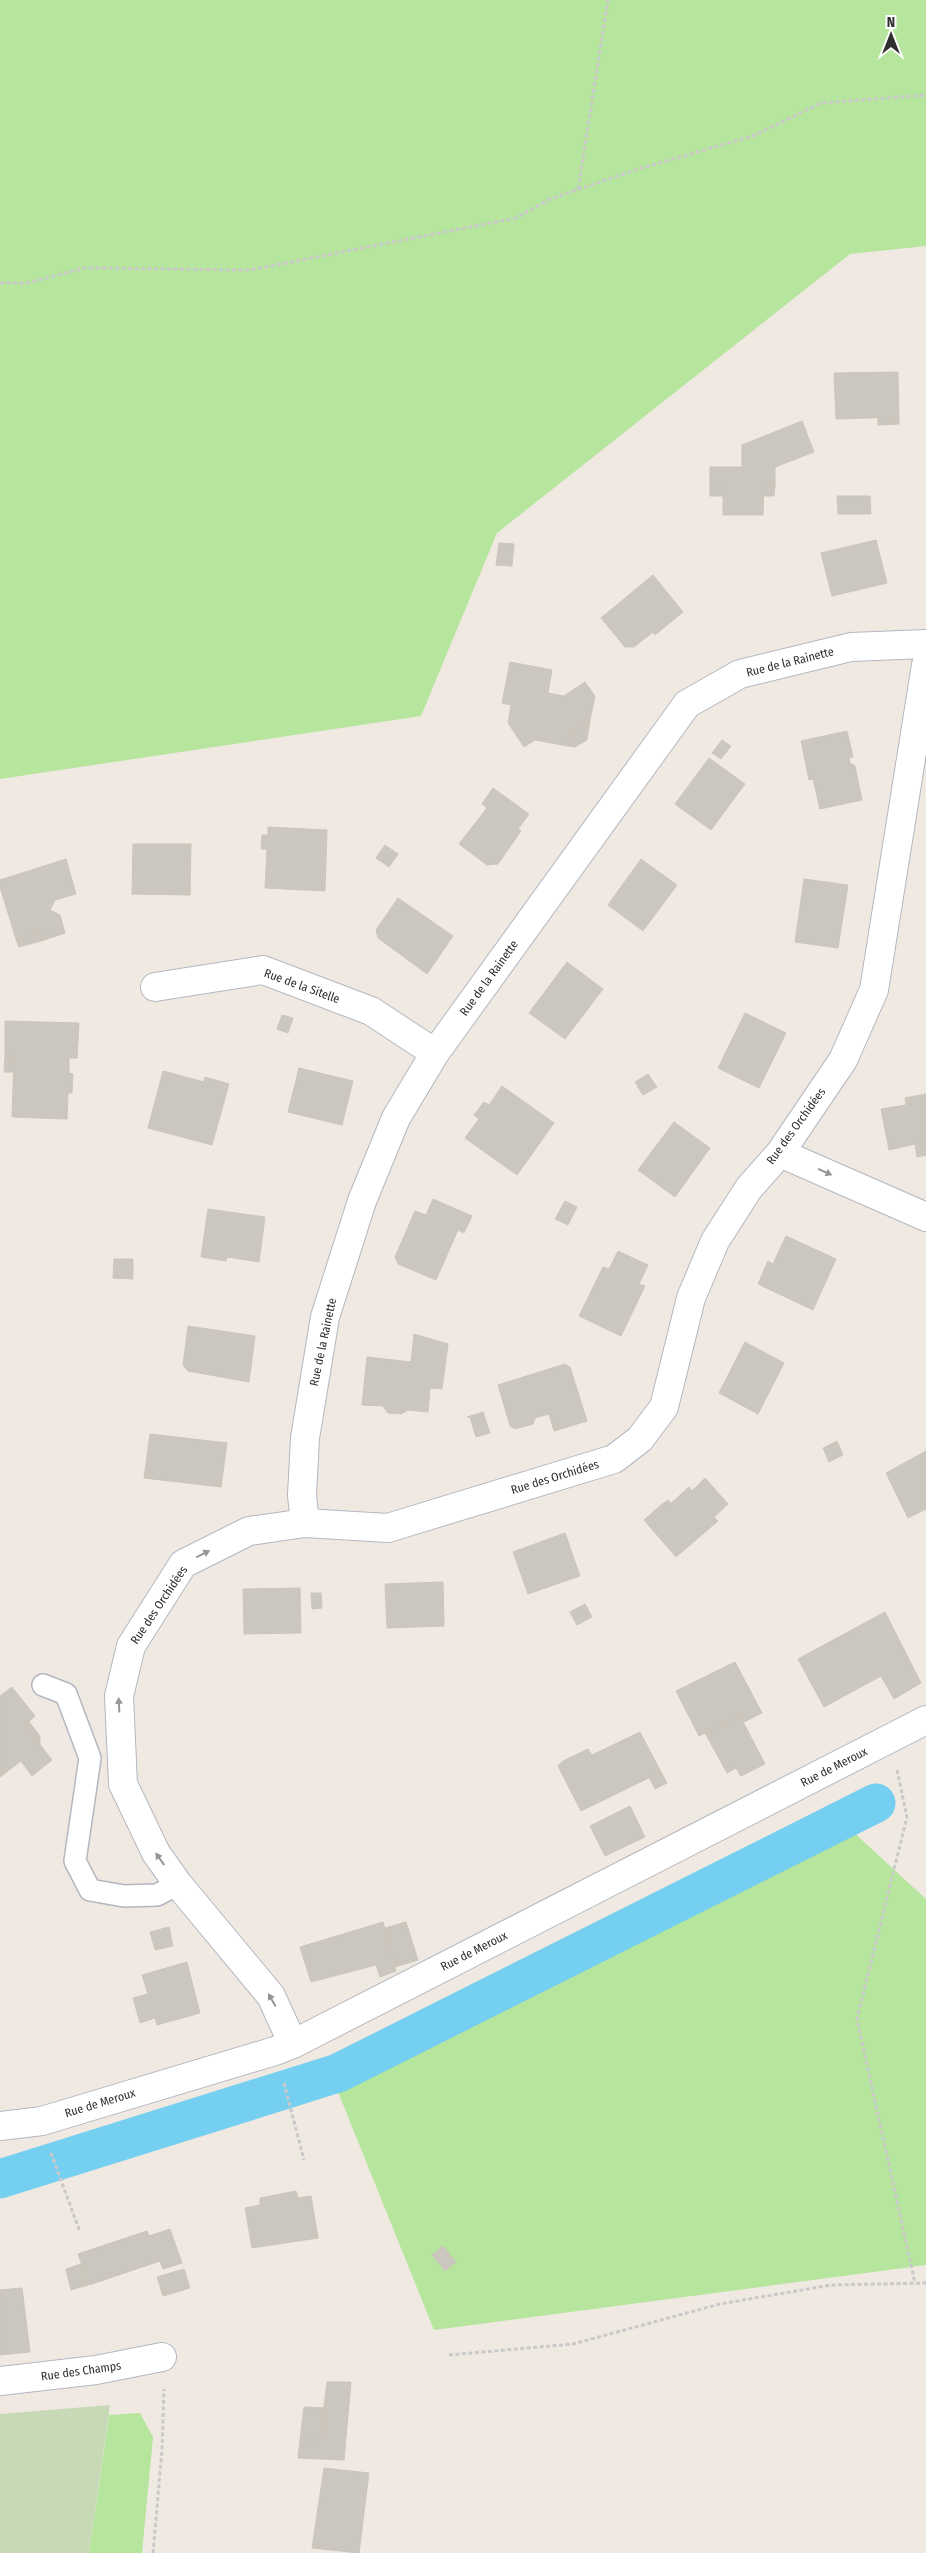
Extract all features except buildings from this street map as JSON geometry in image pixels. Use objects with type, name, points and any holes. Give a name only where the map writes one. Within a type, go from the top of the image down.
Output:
[{"type":"street","name":"Rue de la Rainette","points":[[305,1523],[302,1495],[305,1438],[325,1316],[362,1201],[392,1127],[435,1053],[687,704],[740,674],[842,649],[926,644]]},
{"type":"street","name":"Rue des Orchidées","points":[[293,2044],[271,1996],[178,1884],[156,1853],[123,1784],[119,1696],[131,1646],[183,1564],[249,1531],[305,1523],[388,1528],[614,1460],[640,1439],[664,1407],[691,1298],[715,1241],[749,1188],[780,1153],[843,1060],[874,990],[926,665]]},
{"type":"street","name":"Rue de la Sitelle","points":[[155,988],[263,970],[371,1012],[435,1053]]},
{"type":"street","points":[[780,1153],[926,1217]]},
{"type":"street","name":"Rue de Meroux","points":[[0,2126],[42,2121],[266,2054],[293,2044],[926,1720]]},
{"type":"street","name":"Rue des Champs","points":[[0,2381],[96,2370],[162,2357]]},
{"type":"lane","points":[[43,1685],[66,1694],[90,1758],[74,1861],[90,1890],[124,1896],[157,1894],[178,1884]]},
{"type":"path","points":[[578,190],[608,0]]},
{"type":"path","points":[[0,283],[27,283],[85,268],[250,270],[516,218],[550,199],[635,170],[753,136],[821,103],[926,96]]},
{"type":"path","points":[[891,1738],[907,1818],[857,2019],[915,2283]]},
{"type":"path","points":[[282,2076],[304,2160]]},
{"type":"path","points":[[50,2151],[80,2232]]},
{"type":"path","points":[[449,2355],[572,2344],[720,2304],[831,2285],[926,2283]]},
{"type":"path","points":[[153,2553],[164,2412],[162,2357]]},
{"type":"green space","points":[[0,0],[926,0],[926,246],[850,254],[497,533],[421,716],[0,779]]},
{"type":"green space","points":[[802,1825],[851,1830],[926,1899],[926,2265],[434,2330],[334,2082],[340,2060]]},
{"type":"green space","points":[[110,2405],[89,2553],[0,2553],[0,2414]]},
{"type":"green space","points":[[140,2413],[153,2437],[142,2553],[89,2553],[109,2415]]},
{"type":"waterway","points":[[0,2179],[338,2073],[876,1803]]}]
